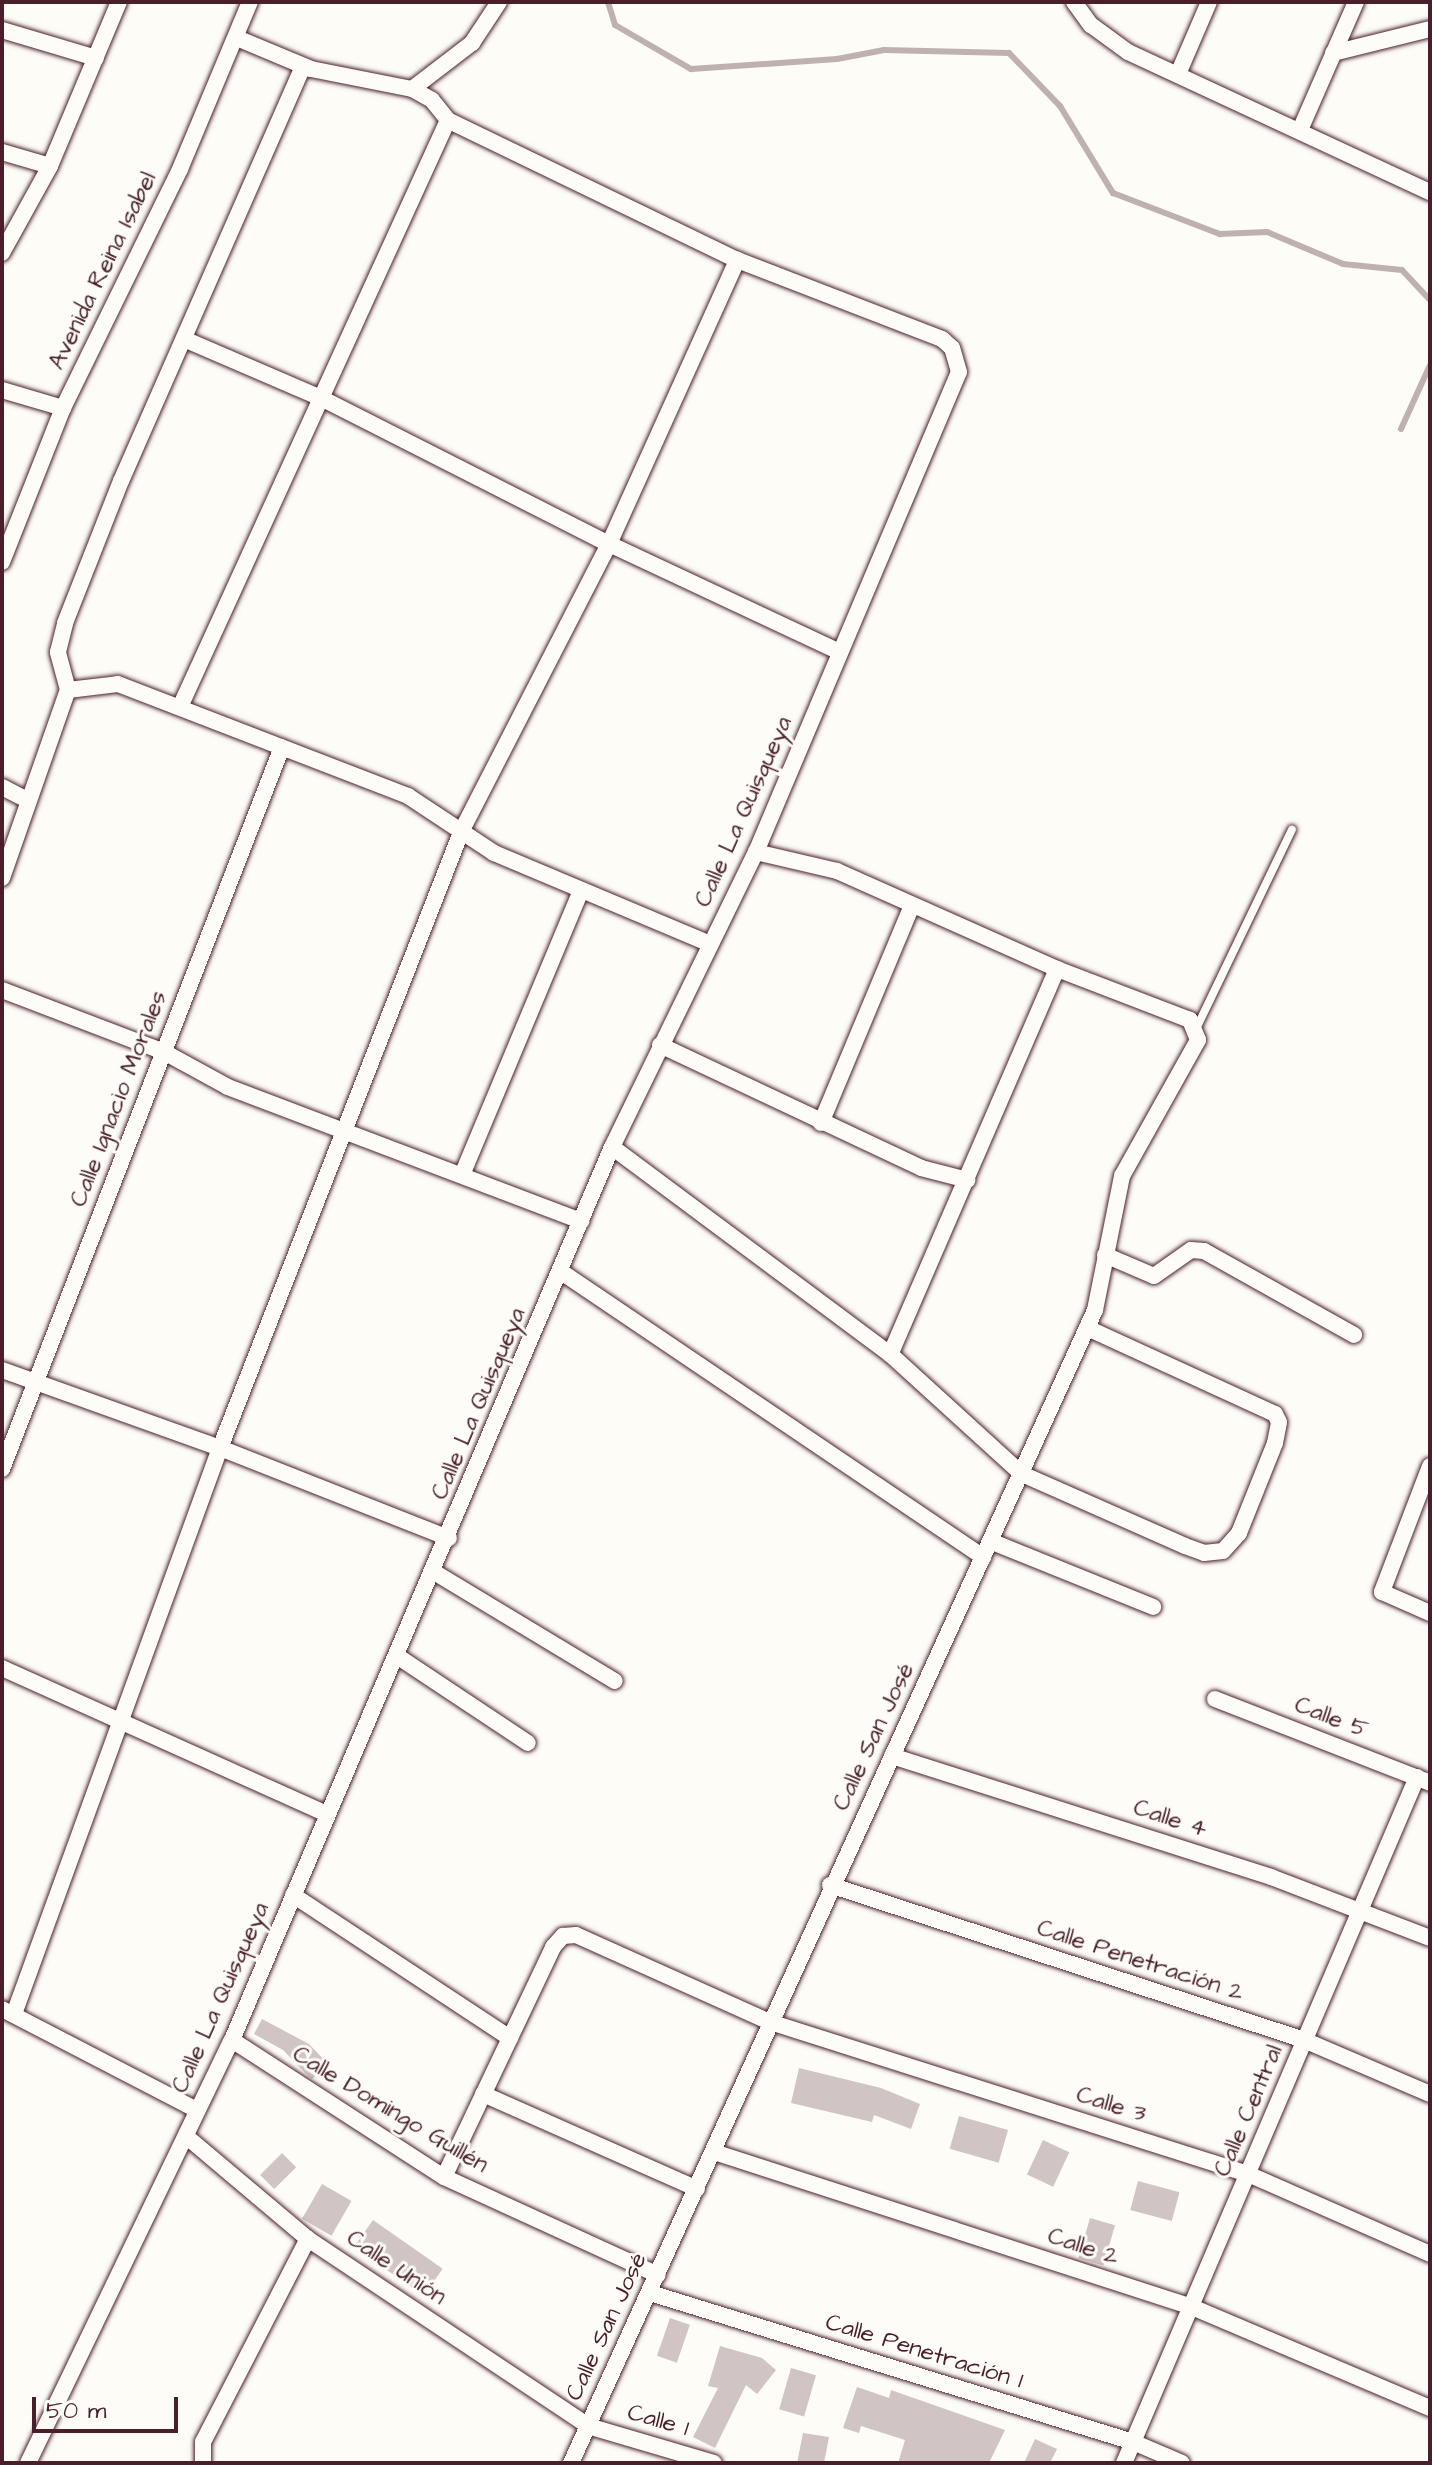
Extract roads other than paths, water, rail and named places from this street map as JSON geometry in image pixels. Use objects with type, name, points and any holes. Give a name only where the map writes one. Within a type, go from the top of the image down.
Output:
[{"type":"street","points":[[2,253],[50,166],[119,2]]},
{"type":"street","name":"Avenida Reina Isabel","points":[[2,562],[8,518],[237,38],[250,2]]},
{"type":"street","points":[[412,89],[472,43],[499,2]]},
{"type":"street","points":[[1074,2],[1091,25],[1128,52],[1430,192]]},
{"type":"street","points":[[1178,74],[1209,2]]},
{"type":"street","points":[[1300,130],[1356,2]]},
{"type":"street","points":[[1333,53],[1430,29]]},
{"type":"street","points":[[2,30],[96,58]]},
{"type":"street","points":[[197,2110],[8,2012],[123,1719],[220,1448],[462,830],[609,544],[737,260],[448,120],[432,100],[412,89],[303,66],[237,38]]},
{"type":"street","points":[[2,878],[26,799],[68,690],[58,652],[65,623],[303,66]]},
{"type":"street","points":[[180,707],[448,120]]},
{"type":"street","points":[[2,152],[50,166]]},
{"type":"street","name":"Calle La Quisqueya","points":[[28,2463],[232,2040],[327,1814],[449,1538],[612,1147],[756,852],[959,372],[957,358],[942,339],[737,260]]},
{"type":"street","points":[[184,339],[321,398],[609,544],[840,652]]},
{"type":"street","points":[[2,390],[63,408]]},
{"type":"street","points":[[68,690],[118,684],[408,796],[494,853],[710,944]]},
{"type":"street","name":"Calle Ignacio Morales","points":[[2,1469],[282,747]]},
{"type":"street","points":[[2,787],[26,799]]},
{"type":"street","points":[[756,852],[805,860],[1197,1027]]},
{"type":"street","points":[[462,1175],[581,890]]},
{"type":"street","points":[[821,1123],[912,905]]},
{"type":"street","points":[[890,1354],[1057,969]]},
{"type":"street","points":[[2,990],[164,1052],[228,1087],[581,1221]]},
{"type":"street","name":"Calle San José","points":[[571,2463],[714,2152],[830,1885],[1087,1328],[1122,1176],[1198,1040],[1197,1027]]},
{"type":"street","points":[[660,1045],[921,1168],[967,1180]]},
{"type":"street","points":[[612,1147],[890,1354],[1022,1474],[1204,1553],[1223,1551],[1239,1533],[1275,1443],[1279,1422],[1275,1414],[1087,1328]]},
{"type":"street","points":[[1105,1255],[1154,1276],[1191,1250],[1204,1251],[1354,1335]]},
{"type":"street","points":[[560,1271],[986,1549],[1153,1607]]},
{"type":"street","points":[[2,1370],[220,1448],[449,1538]]},
{"type":"street","points":[[1430,1466],[1382,1592],[1430,1613]]},
{"type":"street","points":[[434,1572],[615,1681]]},
{"type":"street","points":[[397,1656],[528,1743]]},
{"type":"street","points":[[2,1668],[123,1719],[327,1814]]},
{"type":"street","name":"Calle 5","points":[[1215,1699],[1423,1780]]},
{"type":"street","name":"Calle 4","points":[[892,1756],[1360,1908],[1430,1938]]},
{"type":"street","name":"Calle Central","points":[[1124,2463],[1360,1908],[1423,1780]]},
{"type":"street","name":"Calle Penetración 2","points":[[830,1885],[1304,2040],[1430,2094]]},
{"type":"street","points":[[293,1895],[510,2038],[444,2177]]},
{"type":"street","name":"Calle 3","points":[[510,2038],[553,1947],[563,1936],[576,1935],[770,2022],[1248,2174],[1430,2254]]},
{"type":"street","name":"Calle Domingo Guillén","points":[[232,2040],[444,2177],[658,2275]]},
{"type":"street","points":[[483,2094],[697,2189]]},
{"type":"street","name":"Calle Unión","points":[[187,2137],[308,2239],[588,2426]]},
{"type":"street","name":"Calle 2","points":[[714,2152],[1192,2307],[1430,2408]]},
{"type":"street","points":[[203,2463],[203,2442],[308,2239]]},
{"type":"street","name":"Calle Penetración 1","points":[[650,2293],[1133,2442],[1182,2463]]},
{"type":"street","name":"Calle 1","points":[[588,2426],[714,2463]]},
{"type":"lane","points":[[1197,1027],[1292,830]]},
{"type":"waterway","points":[[608,2],[615,25],[691,69],[837,59],[884,50],[1009,53],[1060,106],[1113,193],[1220,234],[1267,232],[1343,264],[1402,270],[1430,300]]},
{"type":"waterway","points":[[1401,429],[1430,365]]}]
